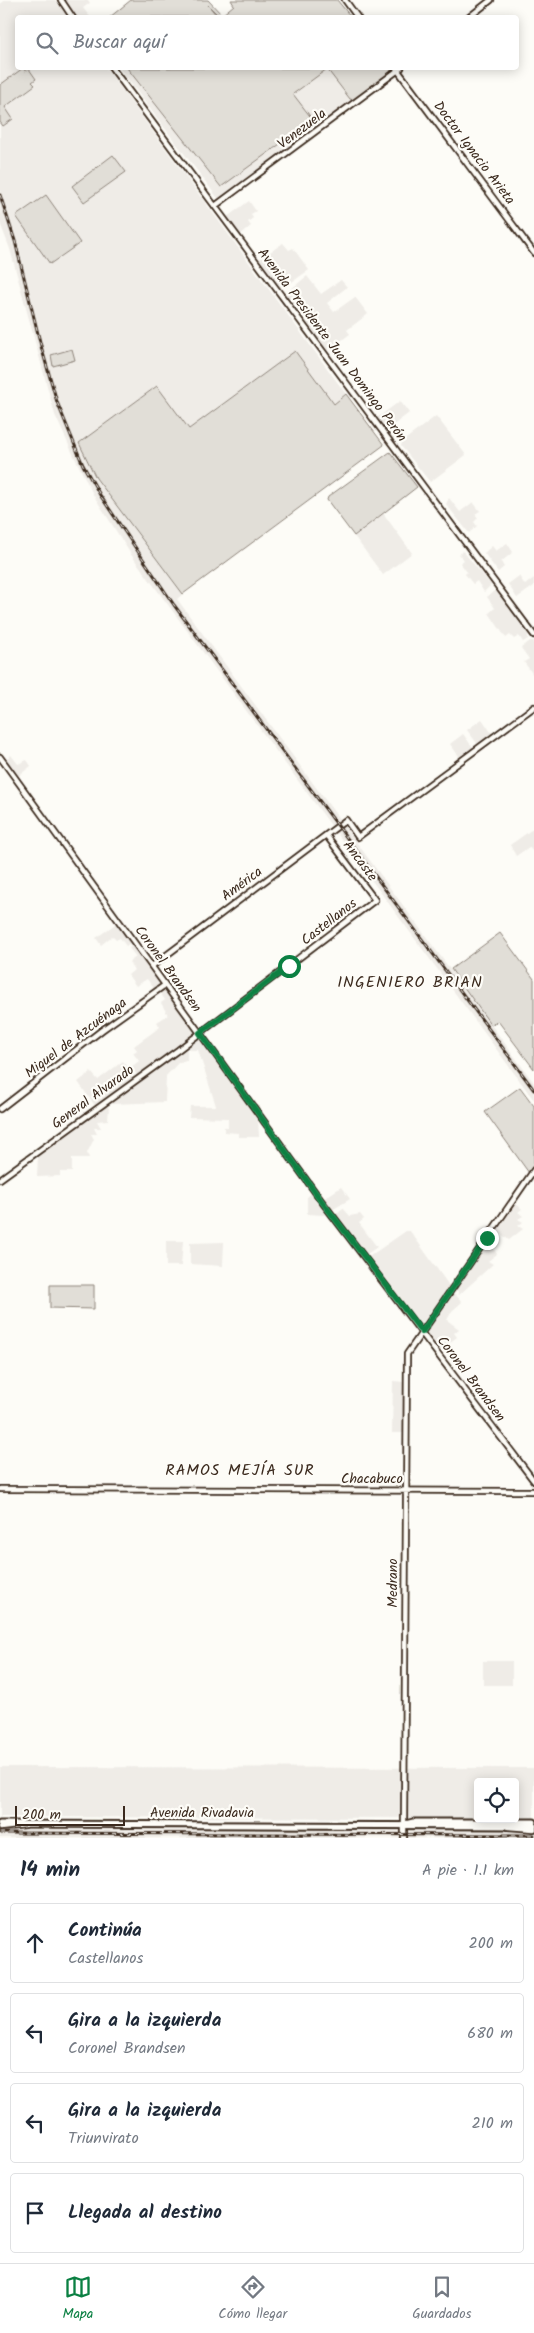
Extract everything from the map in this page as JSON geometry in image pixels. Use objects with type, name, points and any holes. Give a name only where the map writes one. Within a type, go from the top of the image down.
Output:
[{"type":"main road","name":"Avenida Rivadavia","points":[[0,1824],[404,1824],[413,1822],[534,1822]]},
{"type":"main road","name":"Avenida Rivadavia","points":[[404,1824],[412,1827],[502,1826],[534,1828]]},
{"type":"street","points":[[61,0],[71,15]]},
{"type":"street","points":[[345,0],[356,15]]},
{"type":"street","points":[[472,15],[491,0]]},
{"type":"street","name":"Avenida Presidente Juan Domingo Perón","points":[[113,70],[534,635]]},
{"type":"street","name":"Venezuela","points":[[215,206],[395,70]]},
{"type":"street","name":"Doctor Ignacio Arieta","points":[[399,70],[534,252]]},
{"type":"street","name":"América","points":[[152,966],[346,820],[358,837],[534,707]]},
{"type":"street","name":"Coronel Brandsen","points":[[0,757],[323,1203],[534,1481]]},
{"type":"street","name":"Ancaste","points":[[326,835],[375,900]]},
{"type":"street","name":"Castellanos","points":[[200,1033],[375,900]]},
{"type":"street","name":"Miguel de Azcuénaga","points":[[0,1110],[102,1030],[165,985]]},
{"type":"street","name":"General Alvarado","points":[[0,1179],[200,1033]]},
{"type":"street","name":"Medrano","points":[[404,1838],[407,1354],[534,1170]]},
{"type":"street","name":"Chacabuco","points":[[0,1488],[534,1491]]},
{"type":"street","points":[[0,1828],[31,1824]]},
{"type":"street","points":[[502,1826],[514,1829],[534,1828]]},
{"type":"shaded area","points":[[6,0],[55,0],[66,15],[15,15],[15,70],[107,70],[346,394],[334,404],[295,351],[189,429],[157,386],[79,443],[96,478],[183,594],[177,599],[534,1083],[534,1100],[132,556],[94,496],[73,454],[55,415],[10,249],[0,223],[0,4]]},
{"type":"shaded area","points":[[64,0],[88,0],[90,3],[83,8],[88,15],[75,15]]},
{"type":"shaded area","points":[[131,0],[208,0],[222,15],[218,15],[208,5],[216,15],[112,15]]},
{"type":"shaded area","points":[[231,0],[337,0],[349,15],[222,15],[234,5]]},
{"type":"shaded area","points":[[20,70],[30,70],[36,79],[32,82],[35,85],[5,107],[13,119],[3,126],[0,122],[0,85]]},
{"type":"shaded area","points":[[121,70],[391,70],[390,73],[221,199],[217,197]]},
{"type":"shaded area","points":[[129,70],[326,70],[293,94],[313,120],[221,187]]},
{"type":"shaded area","points":[[328,70],[391,70],[390,73],[354,100],[350,99]]},
{"type":"shaded area","points":[[113,155],[126,172],[84,202],[72,186]]},
{"type":"shaded area","points":[[46,195],[80,243],[50,264],[16,216]]},
{"type":"shaded area","points":[[249,201],[256,211],[251,214],[253,218],[248,222],[251,226],[240,235],[227,217]]},
{"type":"shaded area","points":[[283,243],[289,250],[293,248],[309,270],[282,289],[259,260]]},
{"type":"shaded area","points":[[307,276],[321,294],[341,280],[347,287],[327,303],[334,312],[355,297],[368,314],[347,330],[350,334],[327,351],[285,294]]},
{"type":"shaded area","points":[[72,349],[75,360],[53,366],[51,355]]},
{"type":"shaded area","points":[[295,351],[334,404],[346,394],[384,445],[183,594],[96,478],[79,443],[157,386],[189,429]]},
{"type":"shaded area","points":[[400,401],[409,413],[392,426],[400,436],[393,439],[377,418]]},
{"type":"shaded area","points":[[436,416],[466,455],[430,482],[401,446],[402,442]]},
{"type":"shaded area","points":[[390,452],[417,487],[354,536],[327,500],[328,497]]},
{"type":"shaded area","points":[[449,498],[460,512],[473,502],[480,511],[475,514],[478,518],[474,522],[477,526],[469,533],[446,504]]},
{"type":"shaded area","points":[[383,513],[412,553],[383,575],[354,536]]},
{"type":"shaded area","points":[[507,543],[513,552],[501,562],[504,567],[498,572],[484,553],[492,546],[496,551]]},
{"type":"shaded area","points":[[463,551],[491,585],[484,592],[477,581],[473,584],[465,574],[467,572],[460,563],[464,560],[459,554]]},
{"type":"shaded area","points":[[519,576],[525,585],[534,578],[534,586],[517,598],[508,584]]},
{"type":"shaded area","points":[[494,591],[498,592],[528,635],[528,639],[523,642],[519,636],[514,639],[510,635],[506,638],[489,613],[495,608],[487,597]]},
{"type":"shaded area","points":[[530,641],[534,641],[534,676],[524,662],[529,659],[521,648]]},
{"type":"shaded area","points":[[482,719],[493,735],[479,746],[467,730]]},
{"type":"shaded area","points":[[463,734],[474,749],[461,759],[450,744]]},
{"type":"shaded area","points":[[11,755],[18,764],[27,760],[31,766],[17,777],[6,761]]},
{"type":"shaded area","points":[[534,828],[534,853],[529,847],[516,856],[510,845]]},
{"type":"shaded area","points":[[118,922],[130,943],[126,946],[120,938],[116,940],[112,936],[101,945],[96,938]]},
{"type":"shaded area","points":[[500,933],[534,979],[534,1069],[498,1021],[491,1025],[451,969]]},
{"type":"shaded area","points":[[133,946],[161,982],[161,985],[155,990],[147,979],[136,986],[128,975],[134,970],[129,962],[136,957],[129,948]]},
{"type":"shaded area","points":[[165,988],[197,1034],[137,1075],[131,1067],[139,1061],[133,1053],[137,1050],[134,1046],[160,1027],[157,1022],[168,1015],[161,1003],[165,1000],[159,991]]},
{"type":"shaded area","points":[[198,1037],[201,1037],[258,1117],[259,1137],[239,1137],[238,1133],[224,1132],[224,1127],[228,1127],[228,1118],[189,1117],[190,1106],[216,1106],[198,1050],[189,1050],[190,1044]]},
{"type":"shaded area","points":[[184,1048],[187,1050],[187,1061],[179,1062],[166,1076],[165,1102],[112,1104],[112,1100]]},
{"type":"shaded area","points":[[123,1061],[134,1075],[134,1079],[96,1107],[78,1082],[91,1072],[98,1080]]},
{"type":"shaded area","points":[[520,1087],[534,1106],[534,1165],[529,1173],[485,1112]]},
{"type":"shaded area","points":[[104,1105],[109,1108],[108,1120],[97,1121],[101,1128],[94,1128],[97,1134],[91,1134],[94,1139],[87,1153],[89,1158],[72,1158],[72,1172],[60,1172],[60,1176],[37,1177],[38,1154]]},
{"type":"shaded area","points":[[341,1187],[350,1199],[332,1210],[323,1199]]},
{"type":"shaded area","points":[[313,1192],[327,1210],[324,1215],[307,1214],[307,1197]]},
{"type":"shaded area","points":[[514,1202],[522,1209],[518,1212],[523,1216],[518,1219],[523,1222],[518,1226],[523,1229],[509,1240],[495,1230]]},
{"type":"shaded area","points":[[343,1208],[350,1216],[360,1214],[364,1219],[359,1223],[377,1247],[367,1254],[364,1253],[337,1217],[336,1214]]},
{"type":"shaded area","points":[[406,1231],[410,1231],[450,1287],[422,1327],[418,1326],[369,1260],[370,1256]]},
{"type":"shaded area","points":[[166,1241],[183,1241],[181,1266],[166,1266]]},
{"type":"shaded area","points":[[224,1242],[223,1266],[190,1264],[190,1243]]},
{"type":"shaded area","points":[[485,1243],[490,1243],[497,1254],[488,1261],[493,1264],[459,1295],[456,1287]]},
{"type":"shaded area","points":[[50,1285],[94,1285],[94,1309],[50,1308]]},
{"type":"shaded area","points":[[450,1294],[455,1294],[462,1302],[452,1311],[447,1320],[459,1329],[454,1333],[457,1337],[437,1352],[424,1332]]},
{"type":"shaded area","points":[[393,1381],[405,1382],[403,1433],[392,1433]]},
{"type":"shaded area","points":[[483,1661],[512,1661],[512,1685],[483,1685]]},
{"type":"shaded area","points":[[0,1767],[534,1768],[534,1818],[519,1818],[519,1778],[474,1778],[474,1818],[0,1817]]},
{"type":"shaded area","points":[[0,1829],[534,1830],[534,1838],[0,1838]]},
{"type":"railway","points":[[0,195],[15,241],[57,402],[83,465],[100,495],[174,605],[534,1090]]},
{"type":"railway","points":[[0,1833],[534,1835]]},
{"type":"district","name":"INGENIERO BRIAN","points":[[410,982]]},
{"type":"district","name":"RAMOS MEJÍA SUR","points":[[240,1470]]},
{"type":"route","points":[[289,966],[200,1033],[323,1203],[422,1332],[487,1238]]}]
